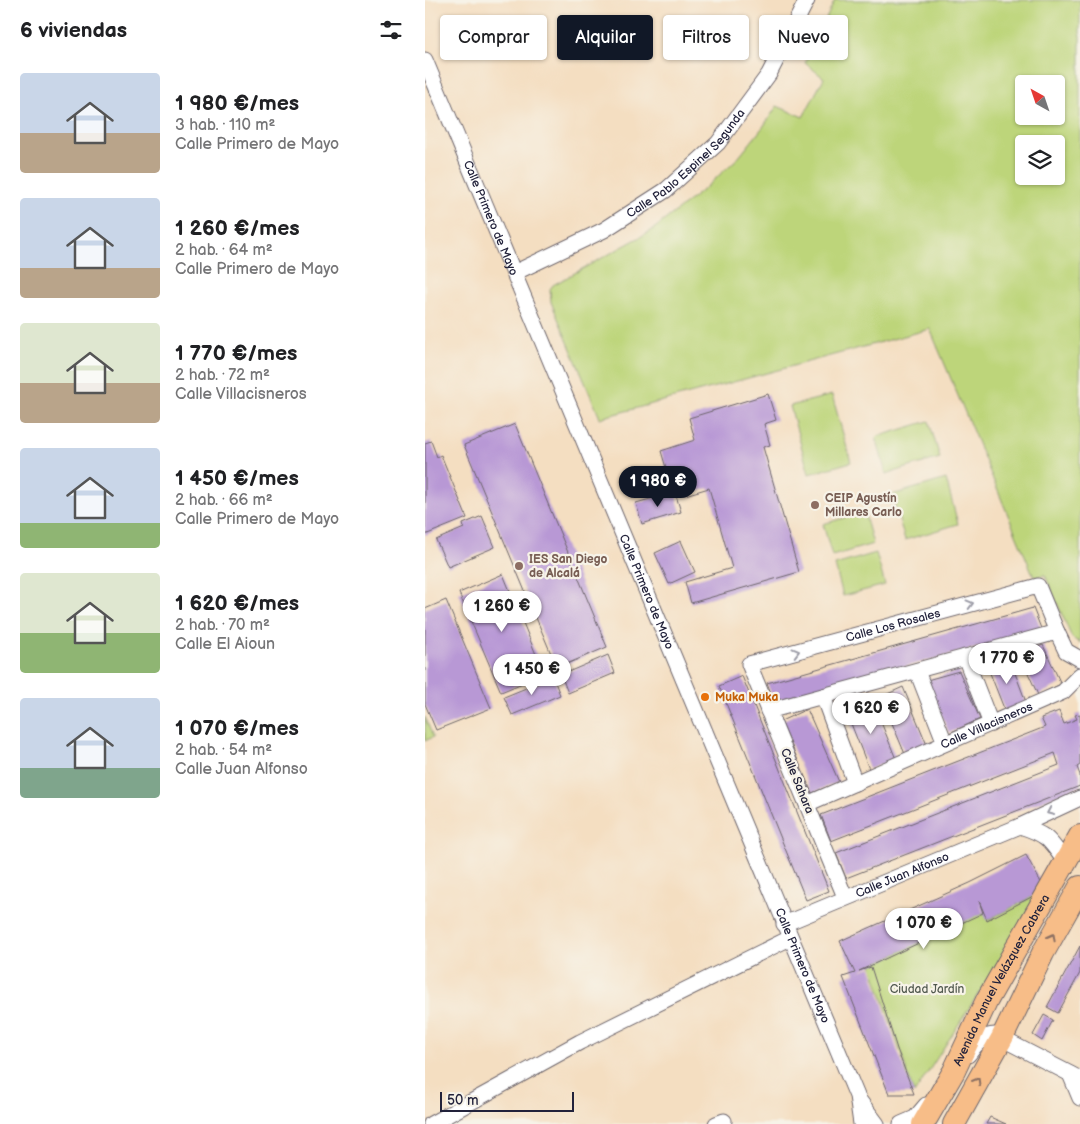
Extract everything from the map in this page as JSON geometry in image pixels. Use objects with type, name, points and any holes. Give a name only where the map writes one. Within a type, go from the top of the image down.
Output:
[{"type":"main road","name":"Avenida Manuel Velázquez Cabrera","points":[[923,1124],[954,1071],[987,1000],[1080,836]]},
{"type":"main road","name":"Avenida Manuel Velázquez Cabrera","points":[[954,1124],[1002,1038],[1043,953],[1080,887]]},
{"type":"street","name":"Calle Pablo Espinel Segunda","points":[[514,273],[604,230],[666,190],[718,143],[769,74],[807,0]]},
{"type":"street","name":"Calle Primero de Mayo","points":[[425,60],[787,931],[857,1096],[870,1121]]},
{"type":"street","name":"Calle Los Rosales","points":[[749,664],[1038,586],[1057,632]]},
{"type":"street","points":[[768,712],[1057,632],[1066,651],[1080,659]]},
{"type":"street","points":[[965,657],[991,724]]},
{"type":"street","name":"Calle Sahara","points":[[749,664],[845,898]]},
{"type":"street","points":[[917,671],[945,743]]},
{"type":"street","name":"Calle Villacisneros","points":[[807,804],[1063,692],[1080,675]]},
{"type":"street","points":[[823,696],[855,783]]},
{"type":"street","name":"Calle Juan Alfonso","points":[[431,1124],[845,898],[1020,826],[1080,798]]},
{"type":"street","points":[[1020,826],[1039,832],[1050,840],[1066,863]]},
{"type":"street","points":[[901,1124],[915,1118],[977,1044],[988,1035],[1002,1038],[1075,1077],[1080,1098]]},
{"type":"street","points":[[870,1121],[888,1124]]},
{"type":"green space","points":[[835,0],[1080,0],[1080,643],[1072,638],[1045,575],[1034,577],[930,329],[600,418],[551,302],[550,289],[553,285],[651,231],[704,189],[739,157],[777,106],[803,117],[824,78],[805,63],[806,60],[848,60],[848,15],[828,15]]},
{"type":"green space","points":[[832,395],[851,462],[809,474],[790,406]]},
{"type":"green space","points":[[929,421],[940,458],[886,474],[876,437]]},
{"type":"green space","points":[[946,479],[958,524],[905,540],[892,495]]},
{"type":"green space","points":[[864,512],[873,544],[832,556],[823,524]]},
{"type":"green space","points":[[876,553],[885,585],[843,596],[835,565]]},
{"type":"green space","points":[[425,717],[433,737],[425,741]]},
{"type":"green space","name":"Ciudad Jardín","points":[[1045,890],[914,1094],[872,965],[984,912],[988,920]]},
{"type":"building","points":[[768,394],[776,420],[764,424],[770,445],[763,447],[799,572],[691,603],[685,582],[732,568],[709,488],[685,495],[682,485],[672,488],[661,451],[695,440],[689,418]]},
{"type":"building","points":[[515,424],[607,647],[557,668],[464,445]]},
{"type":"building","points":[[431,441],[437,457],[441,455],[467,518],[425,535],[425,443]]},
{"type":"building","points":[[675,492],[681,512],[642,524],[636,503]]},
{"type":"building","points":[[482,516],[495,547],[448,567],[436,540],[464,528],[463,524]]},
{"type":"building","points":[[681,541],[695,572],[669,584],[655,553]]},
{"type":"building","points":[[503,574],[544,674],[501,692],[459,593]]},
{"type":"building","points":[[446,600],[491,708],[436,730],[425,704],[425,609]]},
{"type":"building","points":[[1033,608],[1042,631],[774,701],[767,683]]},
{"type":"building","points":[[1043,645],[1061,684],[1038,695],[1020,655]]},
{"type":"building","points":[[608,655],[615,673],[568,693],[561,675]]},
{"type":"building","points":[[1010,660],[1026,702],[1005,711],[988,668]]},
{"type":"building","points":[[959,671],[980,719],[949,733],[927,680]]},
{"type":"building","points":[[742,676],[829,891],[806,900],[719,686]]},
{"type":"building","points":[[553,677],[560,695],[512,715],[504,697]]},
{"type":"building","points":[[903,687],[927,745],[905,754],[881,697]]},
{"type":"building","points":[[872,700],[896,759],[869,769],[846,711]]},
{"type":"building","points":[[807,709],[839,782],[812,793],[781,721]]},
{"type":"building","points":[[1059,711],[1064,724],[1077,719],[1075,715],[1080,714],[1080,765],[1077,767],[1080,775],[1080,786],[846,878],[836,853],[1059,765],[1055,753],[831,841],[821,815],[1045,727],[1041,718]]},
{"type":"building","points":[[1026,855],[1045,890],[987,920],[979,901],[983,913],[859,971],[871,967],[897,1049],[914,1094],[889,1094],[843,977],[855,973],[840,941],[970,883]]},
{"type":"building","points":[[1080,946],[1080,973],[1058,1013],[1047,1007]]},
{"type":"building","points":[[1044,1015],[1053,1020],[1042,1041],[1033,1035]]},
{"type":"building","points":[[990,1117],[1006,1124],[986,1124]]},
{"type":"place","name":"CEIP Agustín Millares Carlo","points":[[815,505]]},
{"type":"place","name":"IES San Diego de Alcalá","points":[[519,566]]},
{"type":"place","name":"Muka Muka","points":[[705,697]]}]
